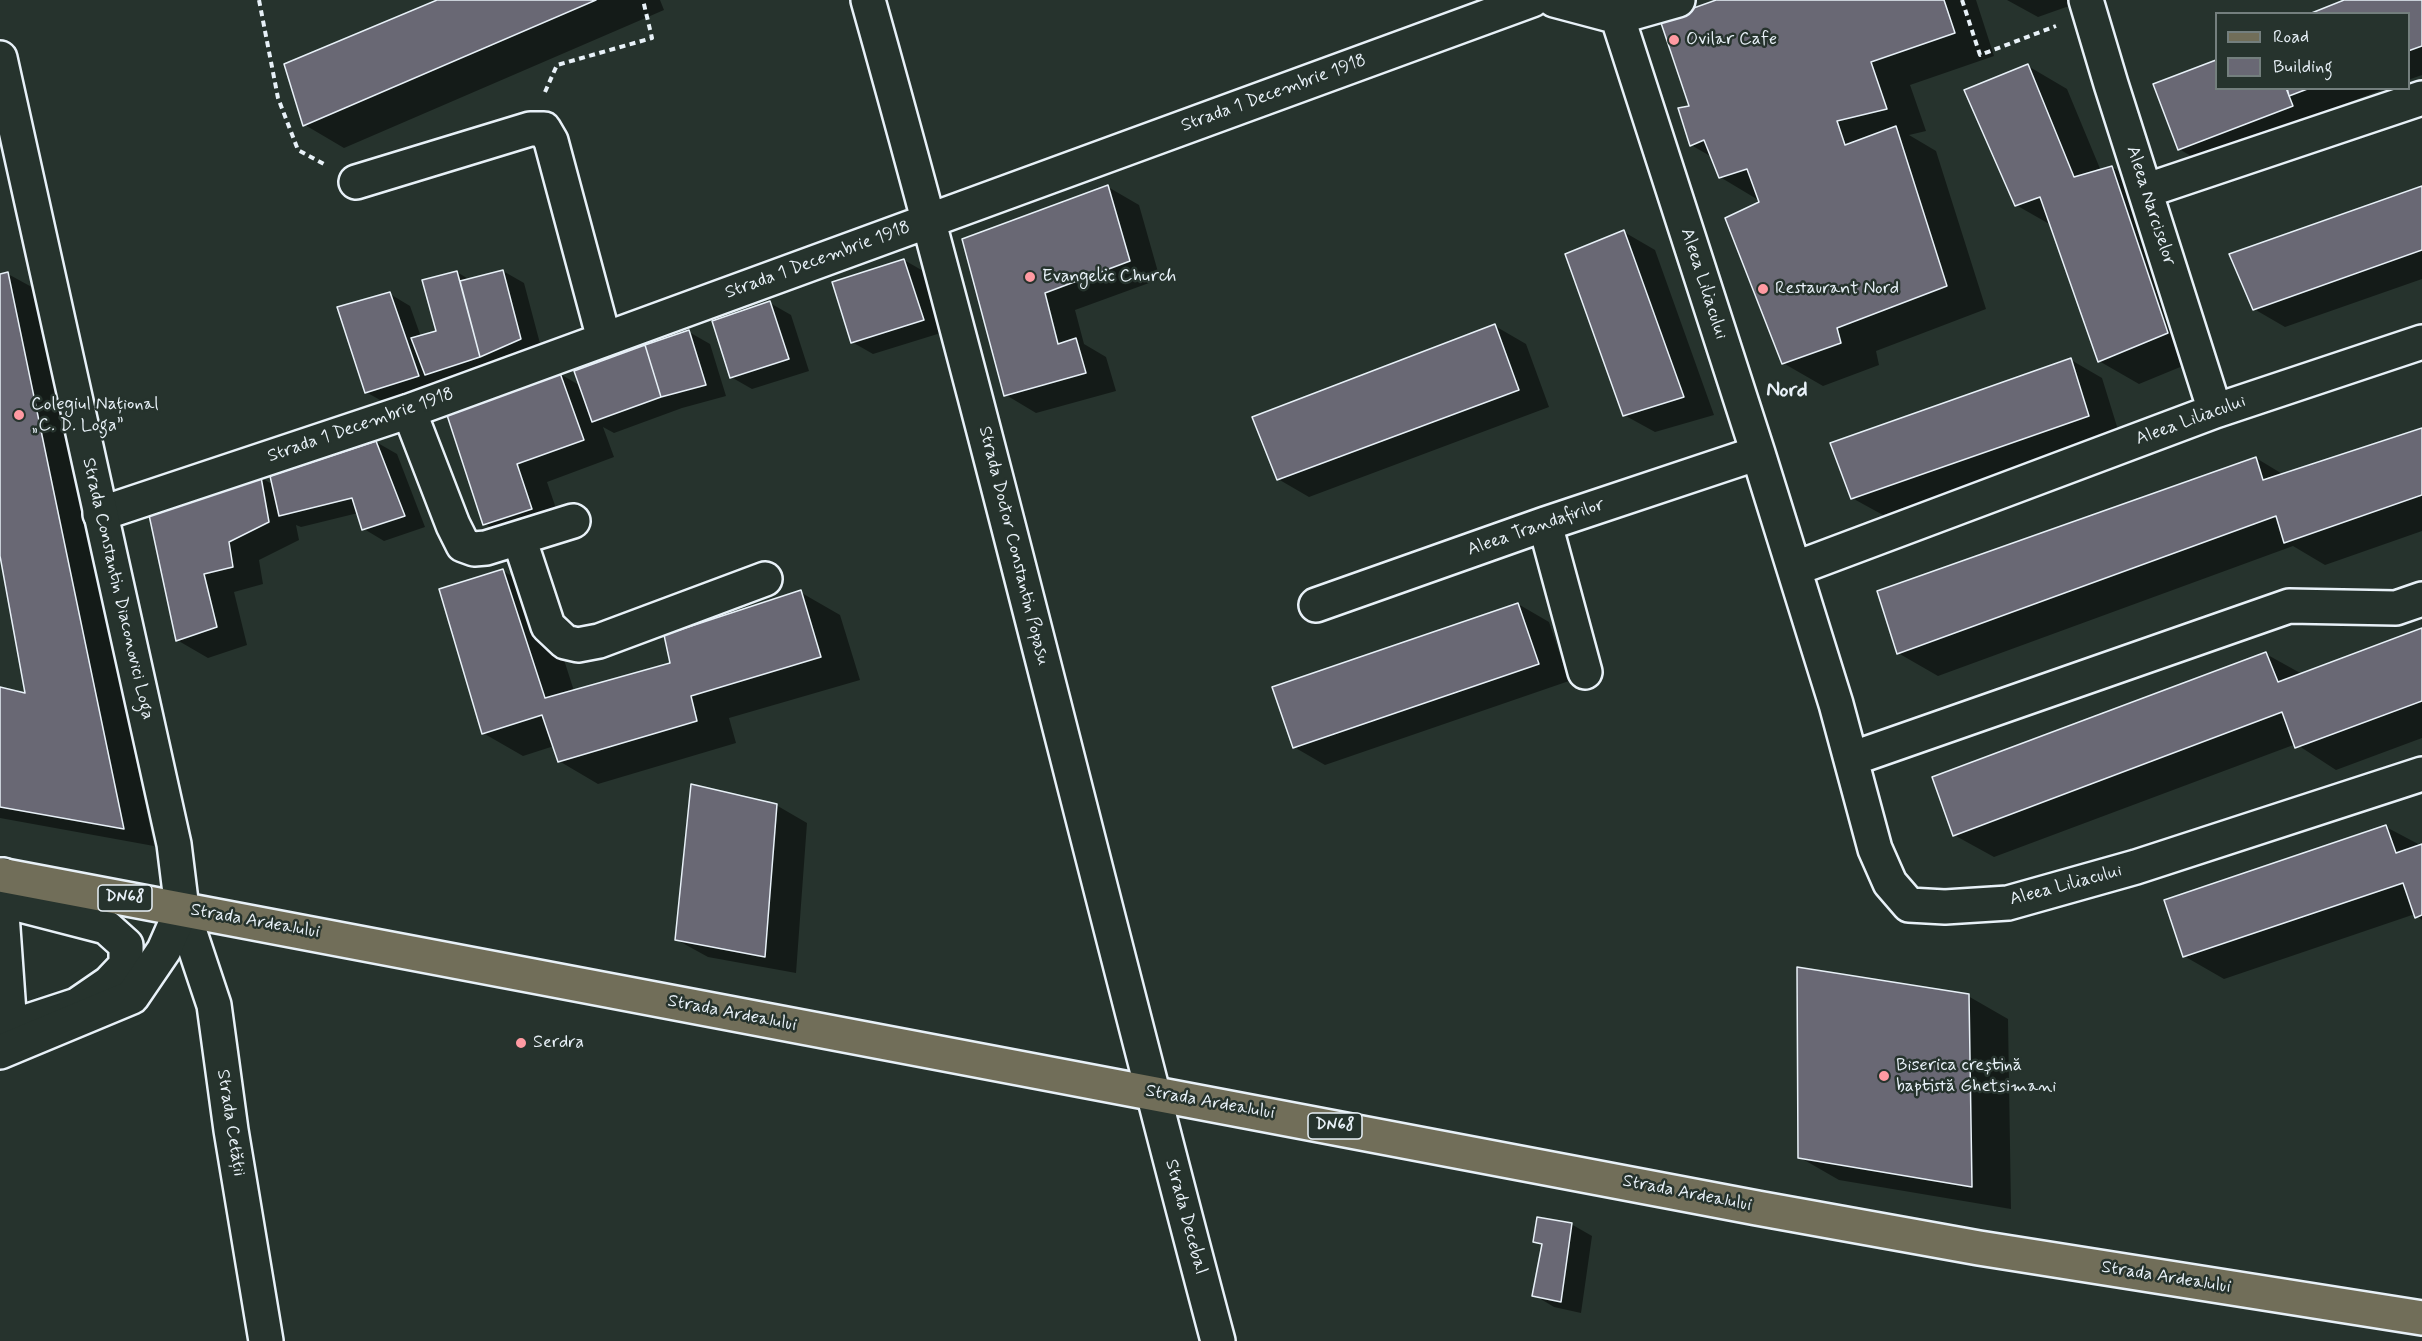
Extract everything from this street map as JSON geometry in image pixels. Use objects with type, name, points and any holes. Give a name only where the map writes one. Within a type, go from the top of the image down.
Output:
[{"type":"main road","name":"Strada Ardealului","points":[[1,883],[182,909],[916,1050],[1979,1248],[2422,1318]]},
{"type":"street","name":"Strada Doctor Constantin Popasu","points":[[868,0],[930,219],[1152,1093]]},
{"type":"street","name":"Strada 1 Decembrie 1918","points":[[100,514],[409,411],[1532,0]]},
{"type":"street","points":[[1554,0],[1615,9],[1678,0]]},
{"type":"street","name":"Aleea Narciselor","points":[[2088,7],[2215,411]]},
{"type":"street","name":"Aleea Liliacului","points":[[1615,9],[1794,569],[1851,759],[1875,849],[1890,883],[1909,905],[1945,907],[2008,903],[2065,889],[2422,774]]},
{"type":"street","name":"Strada Constantin Diaconovici Loga","points":[[0,58],[174,844],[182,909]]},
{"type":"street","points":[[2145,191],[2422,98]]},
{"type":"street","points":[[356,182],[530,129],[544,129],[551,141],[604,339]]},
{"type":"street","name":"Aleea Liliacului","points":[[1794,569],[2215,411],[2422,342]]},
{"type":"street","points":[[409,411],[462,545],[474,549],[486,548],[573,521]]},
{"type":"street","name":"Aleea Trandafirilor","points":[[1316,605],[1545,524],[1758,453]]},
{"type":"street","points":[[1545,524],[1585,672]]},
{"type":"street","points":[[519,538],[548,626],[565,642],[579,645],[599,641],[765,579]]},
{"type":"street","points":[[1851,759],[2289,606],[2396,608],[2422,599]]},
{"type":"street","points":[[1,883],[106,927],[126,945],[126,965],[109,983],[77,1005],[8,1042],[1,883]]},
{"type":"street","points":[[8,1042],[132,997],[164,950],[182,909]]},
{"type":"street","name":"Strada Cetății","points":[[182,909],[213,1005],[231,1131],[266,1341]]},
{"type":"street","name":"Strada Decebal","points":[[1152,1093],[1218,1341]]},
{"type":"path","points":[[259,0],[278,98],[298,150],[356,182]]},
{"type":"path","points":[[530,129],[557,65],[652,38],[644,0]]},
{"type":"path","points":[[1962,0],[1980,55],[2088,7]]},
{"type":"building","points":[[437,0],[596,0],[303,126],[284,64]]},
{"type":"building","points":[[1716,0],[1944,0],[1955,33],[1871,62],[1887,109],[1837,121],[1845,145],[1896,126],[1947,286],[1837,328],[1841,343],[1782,364],[1725,218],[1759,202],[1747,169],[1719,178],[1704,140],[1690,146],[1678,108],[1689,106],[1660,20]]},
{"type":"building","points":[[2344,0],[2422,0],[2422,46],[2410,50],[2410,12],[2314,12]]},
{"type":"building","points":[[2215,60],[2215,90],[2287,90],[2293,106],[2178,150],[2153,84]]},
{"type":"building","points":[[2028,64],[2074,177],[2112,166],[2168,333],[2098,362],[2040,197],[2015,206],[1964,90]]},
{"type":"building","points":[[2288,90],[2305,90],[2289,96]]},
{"type":"building","name":"Evangelic Church","points":[[1108,185],[1130,261],[1045,293],[1058,344],[1076,338],[1086,373],[1004,396],[962,239]]},
{"type":"building","points":[[2422,186],[2422,250],[2253,310],[2229,254]]},
{"type":"building","points":[[1624,230],[1684,397],[1623,416],[1565,254]]},
{"type":"building","points":[[904,259],[924,320],[851,343],[832,282]]},
{"type":"building","points":[[503,270],[521,339],[480,357],[460,281]]},
{"type":"building","points":[[457,271],[480,357],[425,375],[411,338],[436,331],[422,280]]},
{"type":"building","name":"Colegiul Național „C. D. Loga”","points":[[8,272],[124,829],[0,807],[0,687],[25,693],[0,556],[0,274]]},
{"type":"building","points":[[390,292],[419,376],[365,393],[337,307]]},
{"type":"building","points":[[770,301],[789,359],[730,378],[712,321]]},
{"type":"building","points":[[1495,324],[1519,390],[1277,480],[1252,417]]},
{"type":"building","points":[[689,330],[706,385],[661,397],[645,345]]},
{"type":"building","points":[[645,345],[661,397],[592,422],[574,371]]},
{"type":"building","points":[[2071,358],[2089,416],[1851,499],[1830,443]]},
{"type":"building","points":[[560,373],[584,440],[517,464],[532,509],[483,525],[445,409]]},
{"type":"building","points":[[2422,428],[2422,495],[2284,543],[2276,516],[1897,654],[1877,591],[2256,457],[2263,480]]},
{"type":"building","points":[[376,441],[405,516],[362,530],[352,498],[279,516],[270,476]]},
{"type":"building","points":[[261,477],[269,522],[229,542],[233,567],[204,574],[217,627],[176,641],[149,515]]},
{"type":"building","points":[[503,569],[545,698],[670,663],[664,635],[801,590],[821,657],[691,696],[697,721],[558,762],[542,715],[482,734],[439,589]]},
{"type":"building","points":[[1518,603],[1539,664],[1293,748],[1272,687]]},
{"type":"building","points":[[2422,628],[2422,701],[2295,748],[2282,712],[1953,836],[1932,777],[2266,652],[2278,682]]},
{"type":"building","points":[[691,784],[777,804],[765,957],[675,940]]},
{"type":"building","points":[[2386,825],[2396,853],[2422,844],[2422,915],[2415,918],[2403,883],[2183,957],[2164,900]]},
{"type":"building","name":"Biserica creștină baptistă Ghetsimani","points":[[1797,967],[1969,994],[1972,1187],[1798,1158]]},
{"type":"building","points":[[1537,1217],[1572,1223],[1561,1302],[1532,1296],[1542,1244],[1533,1242]]},
{"type":"place","name":"Ovilar Cafe","points":[[1674,40]]},
{"type":"place","name":"Evangelic Church","points":[[1030,277]]},
{"type":"place","name":"Restaurant Nord","points":[[1763,289]]},
{"type":"place","name":"Colegiul Național „C. D. Loga”","points":[[19,415]]},
{"type":"place","name":"Serdra","points":[[521,1043]]},
{"type":"place","name":"Biserica creștină baptistă Ghetsimani","points":[[1884,1076]]},
{"type":"district","name":"Nord","points":[[1787,392]]}]
